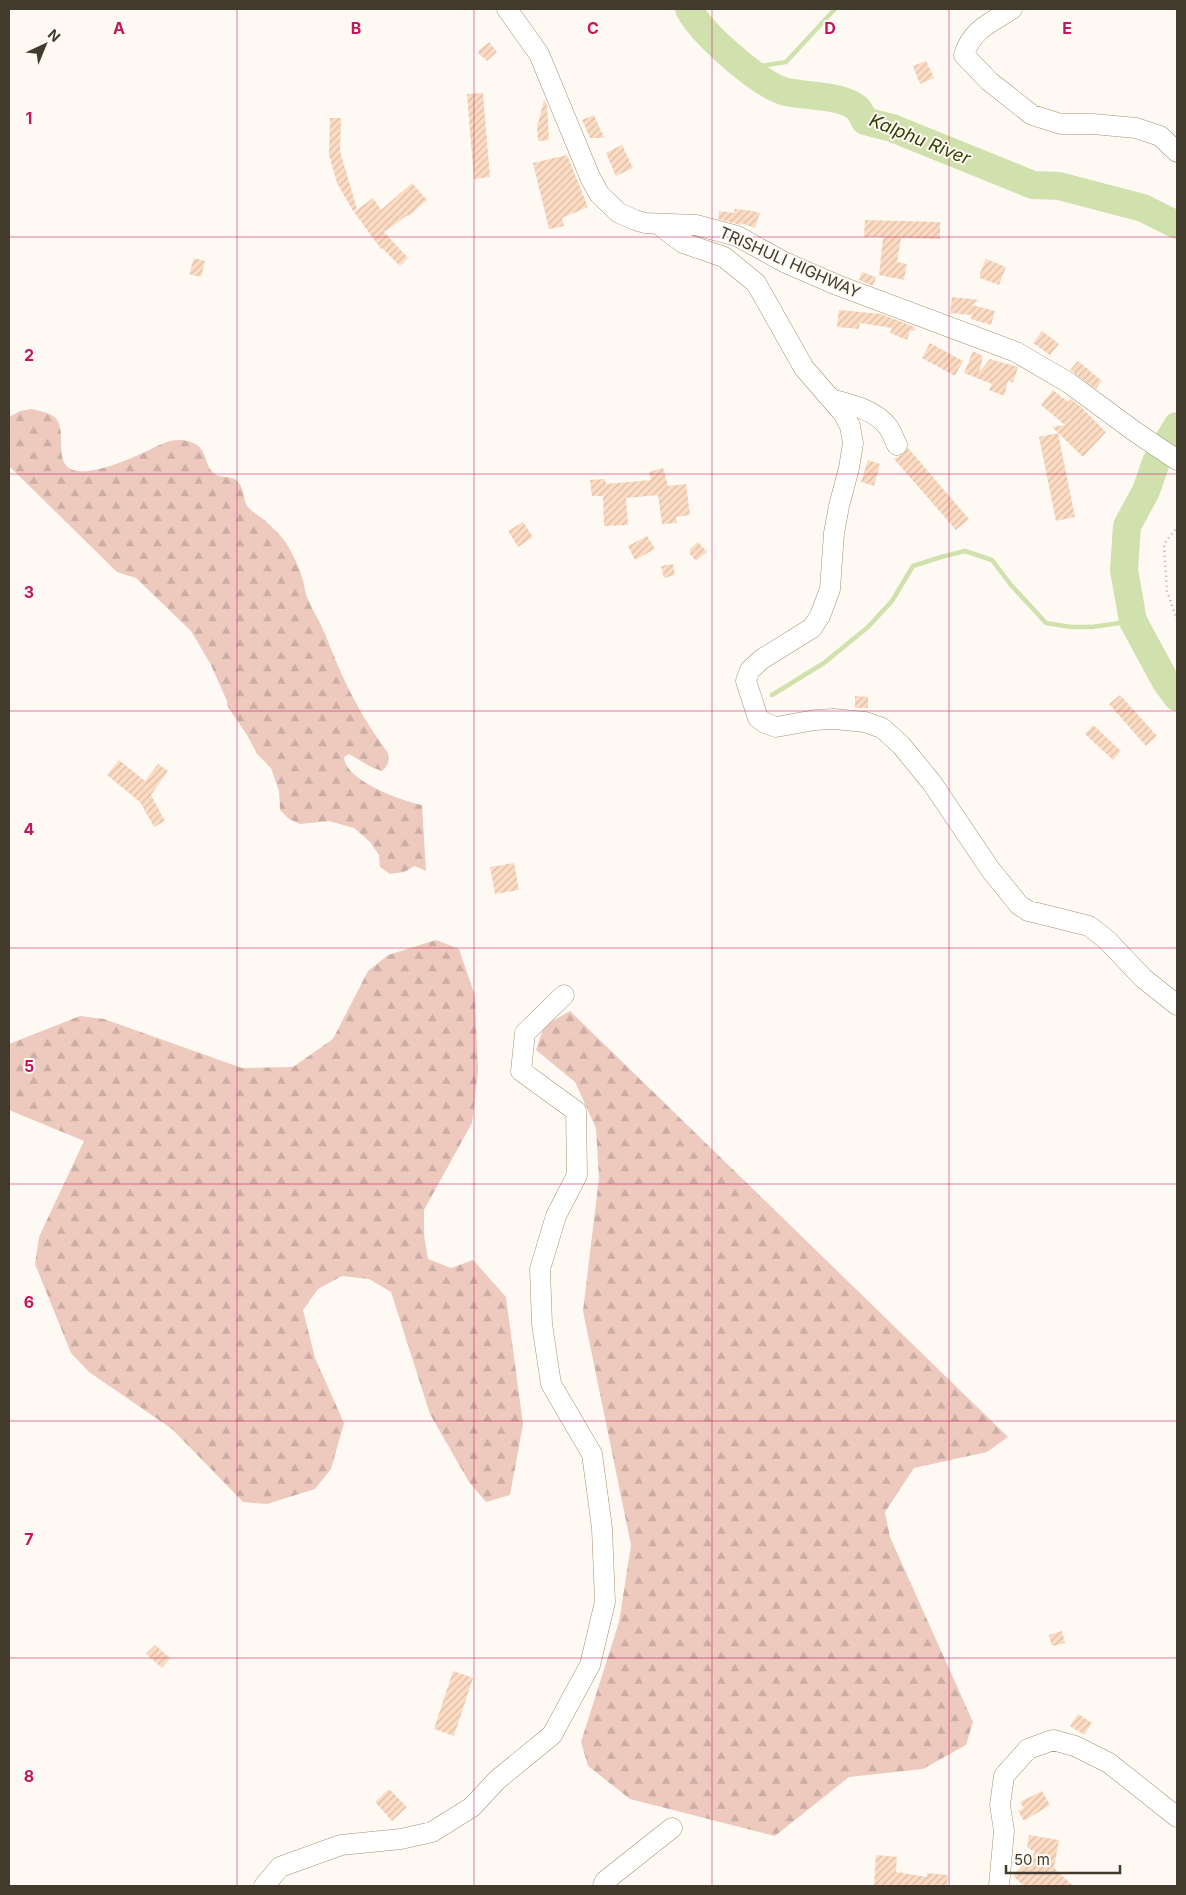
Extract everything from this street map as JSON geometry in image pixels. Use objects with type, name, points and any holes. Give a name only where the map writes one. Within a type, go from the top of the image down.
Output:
[{"type":"street","name":"TRISHULI HIGHWAY","points":[[507,9],[539,54],[583,163],[600,194],[619,213],[646,223],[696,224],[737,236],[784,262],[837,285],[1016,352],[1069,383],[1177,460]]},
{"type":"street","points":[[1012,9],[976,33],[968,42],[964,55],[989,81],[1032,115],[1061,124],[1093,124],[1136,128],[1160,136],[1177,152]]},
{"type":"street","points":[[658,224],[683,242],[724,257],[756,283],[804,368],[832,399],[850,426],[853,443],[834,533],[830,589],[820,616],[812,628],[762,659],[750,670],[746,681],[758,718],[776,727],[815,720],[834,719],[865,722],[882,728],[901,745],[932,783],[990,869],[1019,905],[1037,914],[1089,926],[1107,940],[1142,978],[1177,1004]]},
{"type":"street","points":[[832,399],[866,410],[879,418],[888,426],[897,445]]},
{"type":"street","points":[[264,1886],[280,1867],[341,1845],[400,1839],[432,1832],[472,1807],[497,1780],[552,1735],[590,1666],[605,1602],[602,1528],[592,1454],[551,1384],[542,1324],[540,1269],[556,1216],[577,1175],[576,1112],[521,1071],[525,1034],[564,995]]},
{"type":"street","points":[[999,1886],[1004,1831],[1000,1805],[1004,1776],[1028,1749],[1053,1740],[1075,1746],[1109,1763],[1177,1817]]},
{"type":"street","points":[[603,1886],[605,1881],[672,1828]]},
{"type":"path","points":[[1177,528],[1164,544],[1167,591],[1177,620]]},
{"type":"green space","points":[[32,409],[51,415],[58,421],[63,460],[73,470],[89,471],[99,469],[129,459],[167,442],[184,440],[201,448],[211,471],[220,476],[234,479],[239,483],[248,507],[278,533],[291,552],[304,583],[307,597],[323,628],[344,679],[367,722],[388,753],[388,763],[382,771],[349,754],[344,757],[347,766],[364,782],[389,794],[422,805],[426,871],[415,866],[404,872],[390,874],[380,867],[379,855],[370,842],[354,828],[329,821],[300,824],[289,819],[280,810],[279,791],[271,768],[257,754],[228,707],[211,665],[191,631],[136,578],[117,572],[9,466],[9,417],[20,411]]},
{"type":"green space","points":[[436,940],[459,949],[475,996],[478,1071],[472,1123],[424,1210],[424,1235],[428,1259],[451,1268],[473,1260],[506,1297],[523,1424],[510,1495],[486,1502],[469,1482],[430,1414],[391,1292],[369,1279],[342,1276],[318,1289],[303,1310],[315,1358],[344,1423],[331,1469],[315,1489],[267,1504],[243,1502],[172,1429],[89,1372],[71,1353],[35,1264],[39,1237],[84,1141],[9,1110],[9,1044],[80,1016],[104,1019],[242,1068],[293,1067],[333,1039],[368,971],[388,955]]},
{"type":"green space","points":[[570,1011],[1008,1437],[987,1452],[914,1468],[885,1512],[890,1537],[973,1722],[966,1745],[923,1769],[849,1777],[775,1836],[630,1799],[588,1766],[581,1742],[619,1622],[631,1545],[583,1311],[599,1178],[596,1128],[575,1082],[536,1050],[544,1026]]},
{"type":"building","points":[[489,42],[497,52],[487,61],[477,52]]},
{"type":"building","points":[[926,61],[934,78],[920,84],[913,66]]},
{"type":"building","points":[[483,93],[490,177],[474,179],[467,94]]},
{"type":"building","points":[[544,100],[547,105],[549,140],[538,141],[537,124]]},
{"type":"building","points":[[594,115],[604,138],[590,138],[582,120]]},
{"type":"building","points":[[330,118],[341,118],[340,151],[357,209],[353,211],[337,183],[329,155]]},
{"type":"building","points":[[622,145],[633,168],[616,176],[606,153]]},
{"type":"building","points":[[567,155],[588,207],[562,218],[564,226],[549,229],[533,163]]},
{"type":"building","points":[[412,183],[427,200],[409,216],[384,232],[408,258],[400,266],[381,249],[354,212],[373,198],[381,210]]},
{"type":"building","points":[[735,209],[760,213],[755,228],[741,223],[741,225],[718,219],[719,211],[734,213]]},
{"type":"building","points":[[865,220],[940,222],[940,239],[901,238],[897,262],[907,264],[904,280],[879,275],[883,237],[864,237]]},
{"type":"building","points":[[194,258],[205,261],[201,277],[189,274]]},
{"type":"building","points":[[986,259],[1006,267],[999,285],[980,278],[980,273]]},
{"type":"building","points":[[862,272],[876,277],[873,286],[859,280]]},
{"type":"building","points":[[952,297],[979,300],[972,305],[995,311],[991,325],[971,319],[972,315],[950,313]]},
{"type":"building","points":[[839,310],[881,314],[915,327],[914,331],[910,331],[907,340],[890,333],[892,328],[860,323],[859,329],[837,327]]},
{"type":"building","points":[[1042,331],[1059,344],[1050,355],[1033,343]]},
{"type":"building","points":[[930,343],[963,361],[955,376],[922,358]]},
{"type":"building","points":[[973,351],[983,356],[979,373],[990,359],[1018,367],[1013,383],[1008,381],[1004,396],[989,390],[992,384],[964,373]]},
{"type":"building","points":[[1078,361],[1102,381],[1096,389],[1070,370]]},
{"type":"building","points":[[1053,390],[1068,402],[1071,399],[1106,432],[1083,457],[1052,427],[1065,425],[1041,405]]},
{"type":"building","points":[[1058,433],[1075,517],[1056,521],[1039,437]]},
{"type":"building","points":[[908,448],[969,519],[956,530],[894,459],[902,455]]},
{"type":"building","points":[[868,460],[880,464],[874,486],[861,482]]},
{"type":"building","points":[[663,468],[668,486],[686,484],[690,515],[676,517],[677,523],[662,524],[658,495],[626,498],[628,525],[604,526],[603,496],[592,496],[590,480],[605,479],[606,484],[651,480],[649,472]]},
{"type":"building","points":[[523,522],[533,537],[518,547],[508,531]]},
{"type":"building","points":[[647,536],[655,549],[635,560],[628,546]]},
{"type":"building","points":[[698,542],[707,552],[696,561],[690,554],[690,549]]},
{"type":"building","points":[[673,564],[675,575],[664,578],[661,566]]},
{"type":"building","points":[[1120,695],[1157,736],[1146,746],[1109,704]]},
{"type":"building","points":[[855,696],[868,697],[868,708],[855,708]]},
{"type":"building","points":[[1093,725],[1121,751],[1113,760],[1085,734]]},
{"type":"building","points":[[119,760],[145,781],[158,764],[168,771],[151,795],[165,821],[154,827],[140,802],[107,775]]},
{"type":"building","points":[[514,863],[519,890],[495,894],[490,867]]},
{"type":"building","points":[[1062,1631],[1065,1643],[1052,1646],[1049,1635]]},
{"type":"building","points":[[155,1645],[170,1658],[162,1668],[146,1654]]},
{"type":"building","points":[[453,1671],[473,1678],[454,1736],[434,1729]]},
{"type":"building","points":[[1078,1714],[1092,1723],[1084,1735],[1070,1726]]},
{"type":"building","points":[[389,1789],[407,1807],[392,1821],[375,1802]]},
{"type":"building","points":[[1042,1791],[1050,1805],[1024,1821],[1018,1811],[1024,1808],[1020,1802]]},
{"type":"building","points":[[1029,1835],[1059,1840],[1054,1868],[1073,1886],[1024,1886],[1013,1876],[1035,1852],[1027,1847]]},
{"type":"building","points":[[876,1855],[897,1857],[896,1872],[927,1877],[927,1873],[948,1875],[947,1886],[874,1886]]},
{"type":"waterway","name":"Kalphu River","points":[[689,9],[705,31],[731,56],[759,78],[783,91],[831,98],[850,103],[857,108],[865,121],[892,128],[1033,185],[1059,186],[1143,208],[1177,225]]},
{"type":"waterway","points":[[748,68],[786,62],[835,9]]},
{"type":"waterway","name":"Kalphu River","points":[[1177,426],[1156,462],[1146,491],[1127,526],[1124,570],[1133,621],[1166,682],[1177,697]]},
{"type":"waterway","points":[[772,695],[824,663],[868,627],[892,601],[913,566],[965,551],[992,560],[1011,585],[1046,623],[1071,627],[1092,627],[1133,621]]}]
